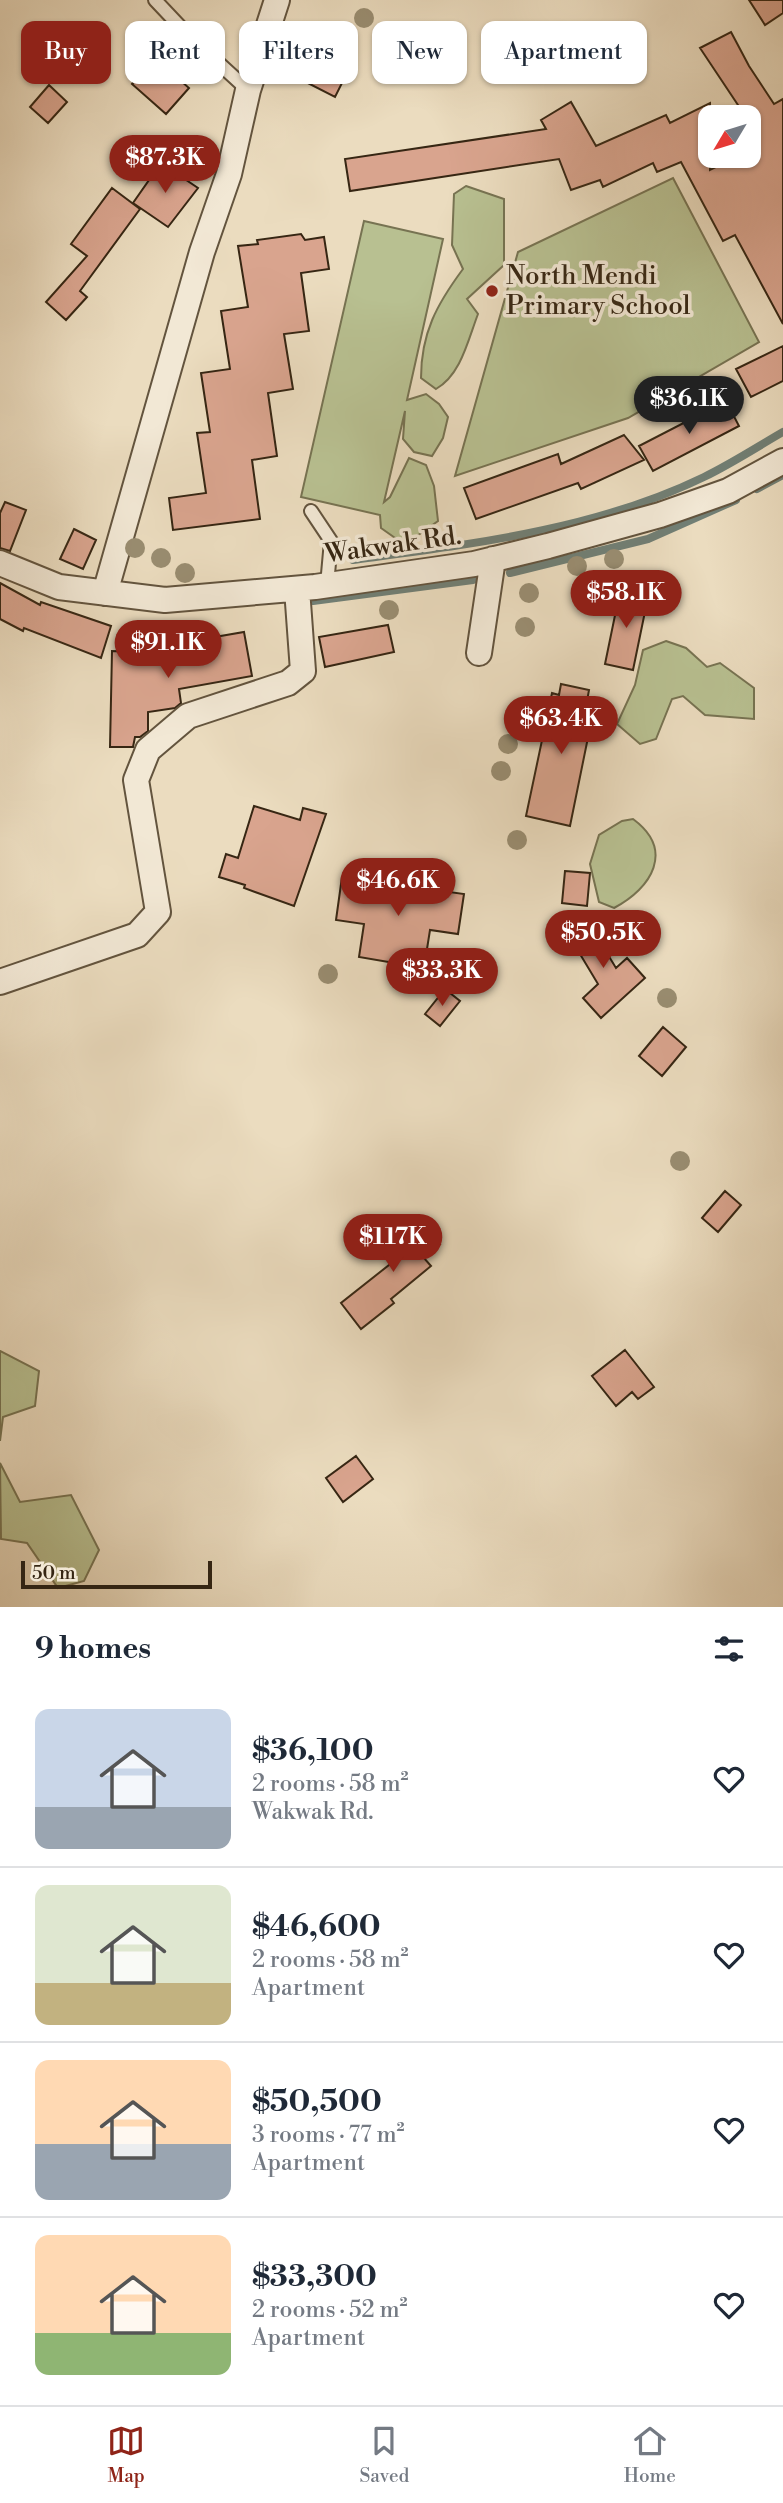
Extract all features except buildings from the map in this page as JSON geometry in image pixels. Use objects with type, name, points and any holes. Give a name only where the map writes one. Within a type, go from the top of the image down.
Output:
[{"type":"street","points":[[105,593],[202,252],[229,174],[248,90],[277,0]]},
{"type":"street","name":"Wakwak Rd.","points":[[0,562],[58,587],[165,600],[297,589],[493,559],[660,515],[728,491],[783,461]]},
{"type":"street","points":[[479,653],[493,559]]},
{"type":"street","points":[[0,982],[137,935],[158,912],[136,780],[148,750],[188,716],[288,683],[303,671],[297,589]]},
{"type":"lane","points":[[155,0],[189,36],[248,90]]},
{"type":"lane","points":[[311,511],[331,541],[327,585]]},
{"type":"green space","points":[[673,178],[759,342],[628,418],[455,476],[518,252]]},
{"type":"green space","points":[[466,186],[504,199],[504,265],[467,299],[478,314],[458,366],[445,383],[436,389],[421,378],[424,347],[438,307],[463,269],[452,245],[454,194]]},
{"type":"green space","points":[[364,221],[443,239],[407,400],[426,394],[439,404],[448,417],[443,438],[432,456],[414,452],[403,439],[405,411],[384,502],[390,497],[409,458],[426,465],[434,486],[438,521],[414,538],[398,540],[381,528],[380,515],[301,497]]},
{"type":"green space","points":[[666,641],[686,648],[707,667],[720,663],[754,688],[754,719],[705,715],[683,696],[672,699],[656,739],[640,744],[617,724],[635,685],[643,650]]},
{"type":"green space","points":[[633,819],[646,831],[653,843],[653,868],[639,890],[614,908],[599,902],[590,864],[599,835],[622,821]]},
{"type":"green space","points":[[0,1351],[39,1371],[35,1406],[3,1417],[0,1441]]},
{"type":"green space","points":[[0,1463],[20,1502],[71,1495],[99,1550],[84,1581],[58,1588],[27,1543],[1,1539]]},
{"type":"waterway","points":[[353,560],[488,541],[620,510],[704,477],[783,432]]},
{"type":"waterway","points":[[757,489],[783,475]]},
{"type":"waterway","points":[[510,573],[648,539],[736,500]]},
{"type":"waterway","points":[[313,601],[473,580]]},
{"type":"place","name":"North Mendi Primary School","points":[[492,291]]}]
